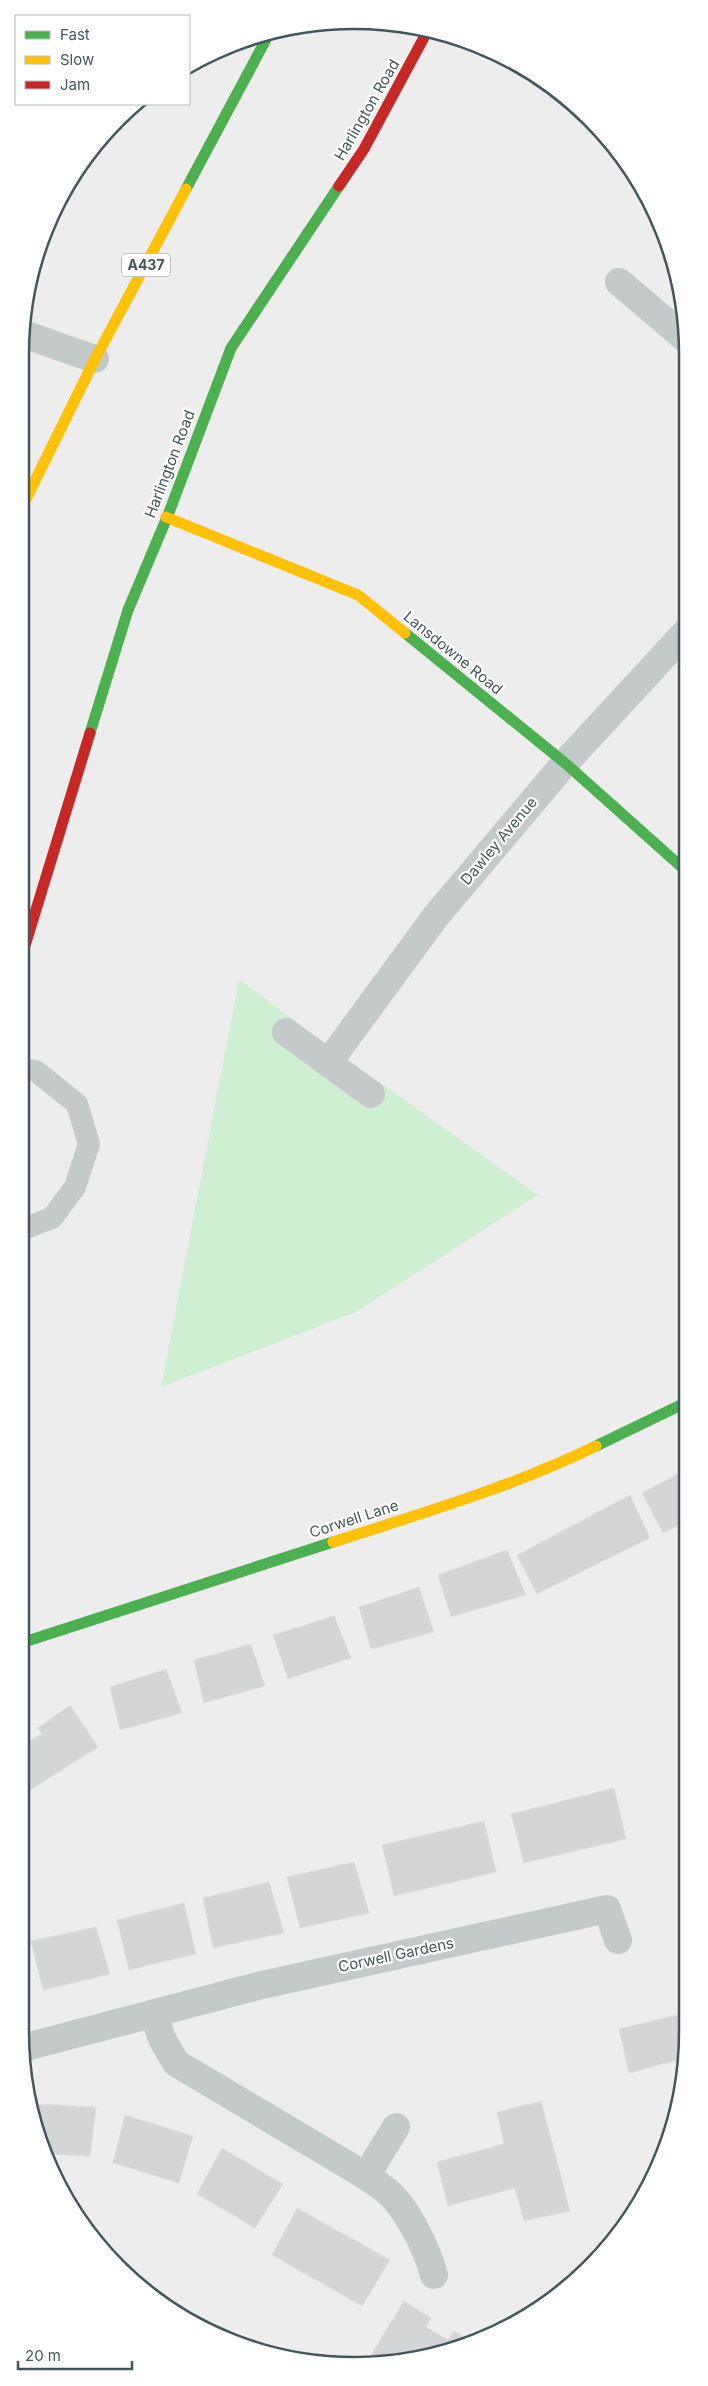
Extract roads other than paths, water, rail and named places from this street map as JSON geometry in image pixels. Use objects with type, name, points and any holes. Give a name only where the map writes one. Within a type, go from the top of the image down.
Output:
[{"type":"street","name":"Harlington Road","points":[[29,933],[128,610],[231,348],[364,149],[424,37]]},
{"type":"street","name":"A437","points":[[29,493],[95,359],[265,41]]},
{"type":"street","points":[[619,282],[679,333]]},
{"type":"street","points":[[29,335],[95,359]]},
{"type":"street","name":"Lansdowne Road","points":[[166,517],[358,595],[565,763],[679,864]]},
{"type":"street","name":"Dawley Avenue","points":[[328,1063],[436,916],[565,763],[679,640]]},
{"type":"street","points":[[286,1032],[371,1094]]},
{"type":"street","name":"Corwell Lane","points":[[29,1641],[462,1500],[560,1464],[679,1406]]},
{"type":"street","name":"Corwell Gardens","points":[[29,2046],[154,2015],[262,1985],[607,1909],[618,1940]]},
{"type":"street","points":[[154,2015],[162,2039],[176,2063],[366,2176],[389,2192],[407,2217],[429,2255],[434,2275]]},
{"type":"street","points":[[366,2176],[396,2127]]},
{"type":"lane","points":[[29,1070],[36,1071],[77,1104],[89,1144],[75,1188],[52,1218],[29,1227]]}]
